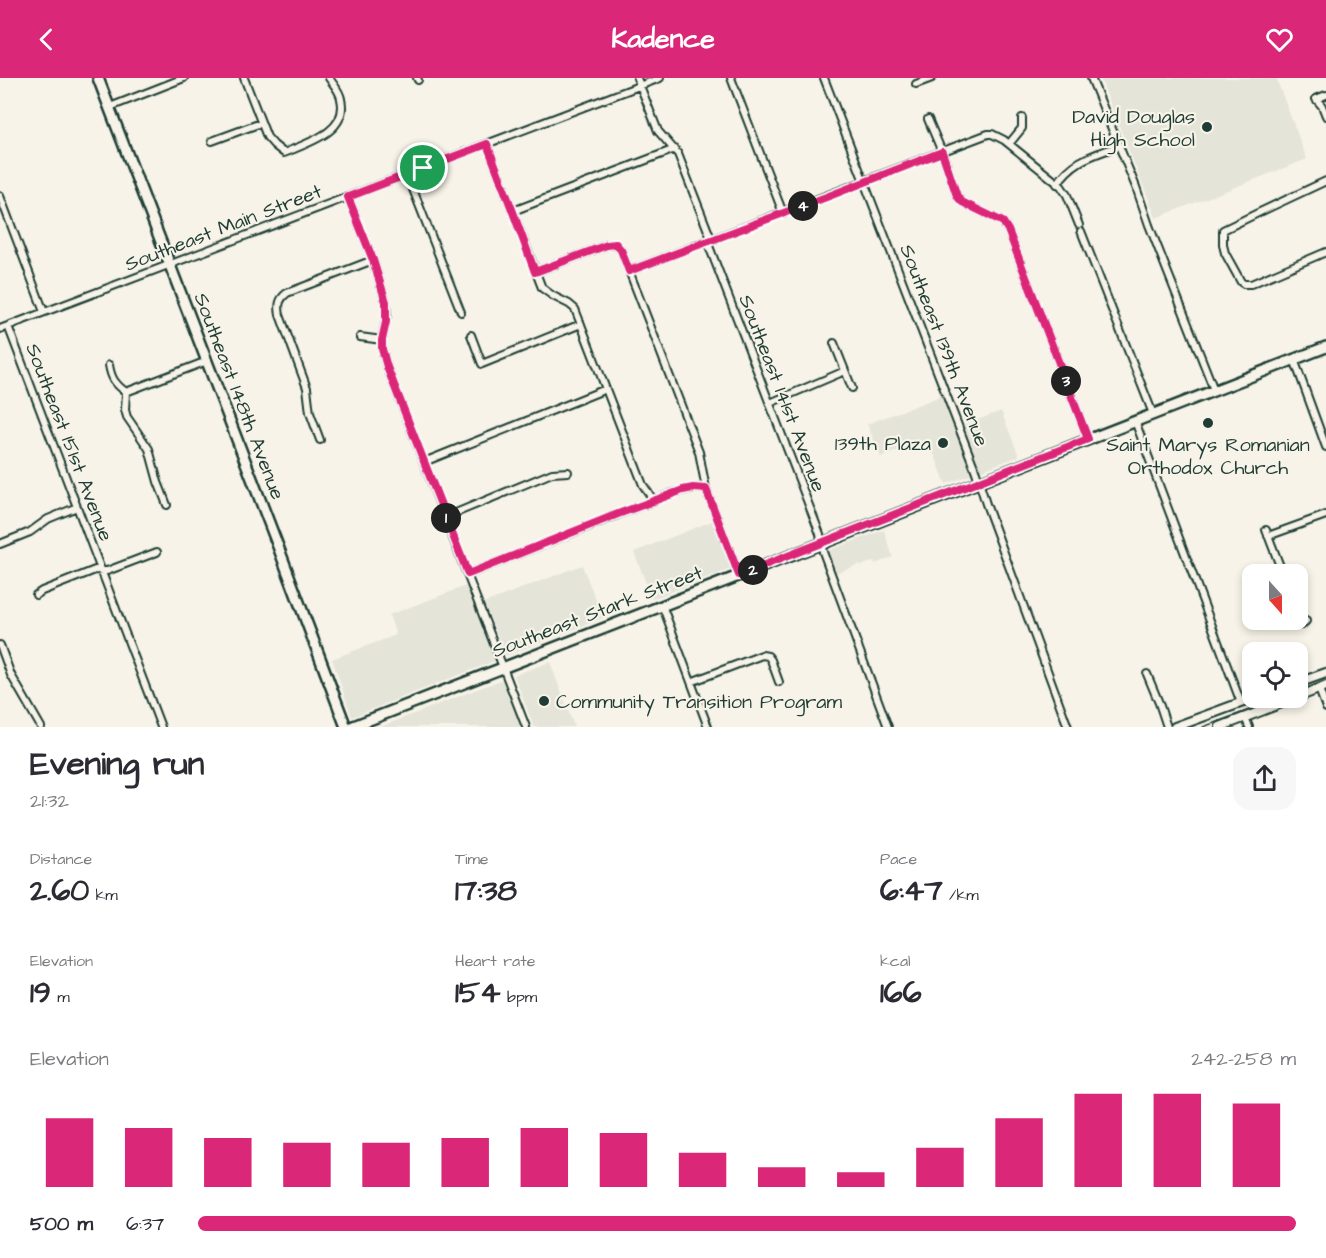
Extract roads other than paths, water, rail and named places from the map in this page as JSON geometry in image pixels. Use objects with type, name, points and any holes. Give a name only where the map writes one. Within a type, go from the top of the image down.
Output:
[{"type":"main road","name":"Southeast 148th Avenue","points":[[98,78],[346,727]]},
{"type":"main road","name":"Southeast Stark Street","points":[[351,727],[1326,347]]},
{"type":"street","points":[[110,107],[184,78]]},
{"type":"street","points":[[244,78],[267,137],[284,153],[323,136],[337,123],[342,112],[341,98],[329,78]]},
{"type":"street","name":"Southeast 141st Avenue","points":[[637,78],[658,132],[678,154],[710,236],[709,246],[820,534],[823,552],[888,727]]},
{"type":"street","name":"Southeast Main Street","points":[[0,329],[660,78]]},
{"type":"street","points":[[731,78],[783,213]]},
{"type":"street","name":"Southeast 139th Avenue","points":[[824,78],[979,482],[1068,727]]},
{"type":"street","points":[[916,84],[932,78]]},
{"type":"street","points":[[1091,78],[1136,187],[1214,390]]},
{"type":"street","points":[[1326,95],[1316,99],[1322,105],[1326,116]]},
{"type":"street","points":[[1009,144],[1022,129],[1022,118]]},
{"type":"street","points":[[928,119],[957,196],[969,206],[1003,222],[1008,230],[1088,439]]},
{"type":"street","points":[[212,141],[261,123]]},
{"type":"street","points":[[629,271],[988,134],[997,136],[1057,184],[1067,195],[1153,414]]},
{"type":"street","points":[[487,144],[542,288],[575,309],[642,485],[654,501]]},
{"type":"street","points":[[1057,184],[1068,169],[1076,163],[1118,146]]},
{"type":"street","points":[[513,212],[675,149]]},
{"type":"street","points":[[407,174],[461,312]]},
{"type":"street","points":[[1326,182],[1223,230],[1225,253],[1244,284],[1251,284],[1326,252]]},
{"type":"street","points":[[0,196],[44,312]]},
{"type":"street","points":[[348,197],[373,260],[386,302],[382,349],[387,367],[526,727]]},
{"type":"street","points":[[535,272],[607,245],[616,244],[621,250],[699,452],[706,489],[739,575]]},
{"type":"street","points":[[320,440],[310,413],[307,388],[280,315],[279,303],[287,293],[373,260]]},
{"type":"street","points":[[471,335],[482,363],[581,324]]},
{"type":"street","name":"Southeast 151st Avenue","points":[[8,326],[161,727]]},
{"type":"street","points":[[360,337],[382,340]]},
{"type":"street","points":[[834,343],[852,388]]},
{"type":"street","points":[[1294,359],[1326,447]]},
{"type":"street","points":[[126,392],[207,361]]},
{"type":"street","points":[[109,365],[114,381],[126,392]]},
{"type":"street","points":[[770,403],[845,370]]},
{"type":"street","points":[[424,462],[606,389]]},
{"type":"street","points":[[126,392],[127,417],[149,449],[167,505]]},
{"type":"street","points":[[1135,421],[1241,703],[1175,727]]},
{"type":"street","points":[[446,517],[552,473],[568,472]]},
{"type":"street","points":[[468,574],[683,490],[706,489]]},
{"type":"street","points":[[0,544],[30,532],[48,519],[77,507]]},
{"type":"street","points":[[1279,564],[1267,533],[1326,515]]},
{"type":"street","points":[[102,571],[156,552]]},
{"type":"street","name":"Southeast 151st Avenue","points":[[36,595],[95,570],[102,571]]},
{"type":"street","points":[[662,606],[708,727]]},
{"type":"street","points":[[0,645],[11,675],[42,727]]},
{"type":"street","points":[[691,682],[762,656],[768,656],[771,660],[779,682]]},
{"type":"street","points":[[1308,679],[1326,673]]},
{"type":"street","points":[[1147,674],[1167,727]]},
{"type":"street","points":[[1322,687],[1326,708]]},
{"type":"street","points":[[1220,727],[1268,708]]},
{"type":"street","points":[[1245,717],[1249,727]]},
{"type":"tram line","points":[[1308,688],[1326,681]]},
{"type":"tram line","points":[[1203,727],[1255,708]]},
{"type":"place","name":"David Douglas High School","points":[[1207,127]]},
{"type":"place","name":"Saint Marys Romanian Orthodox Church","points":[[1208,423]]},
{"type":"place","name":"139th Plaza","points":[[943,443]]},
{"type":"place","name":"Community Transition Program","points":[[544,701]]}]
